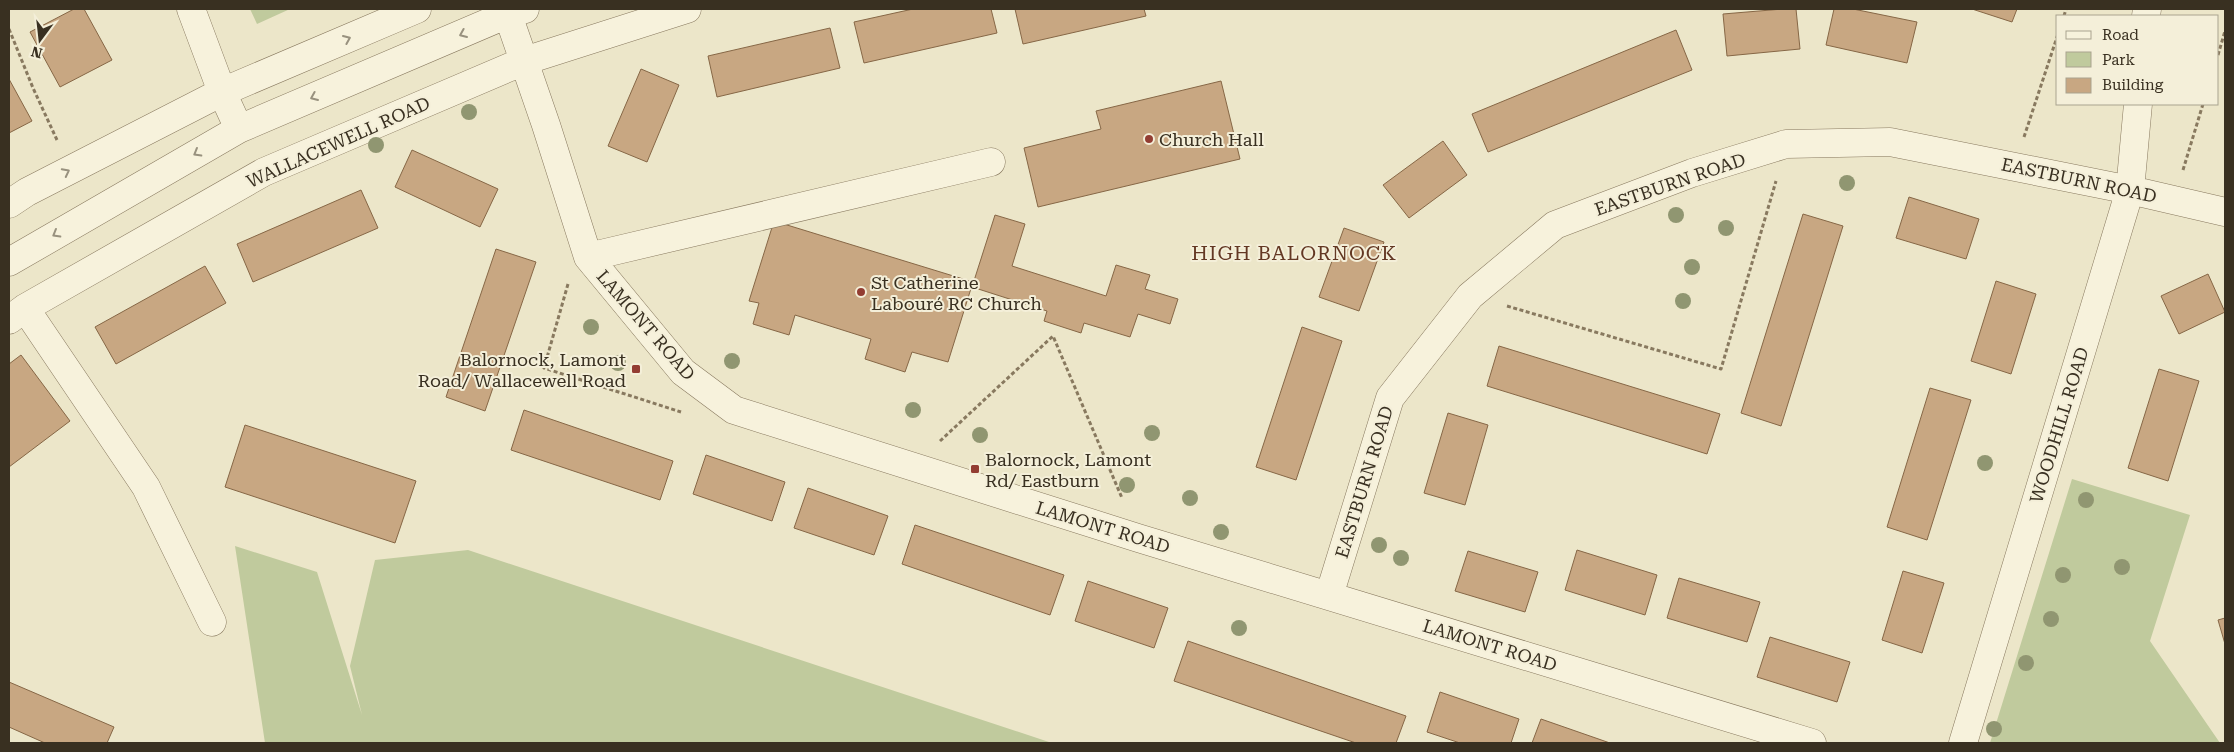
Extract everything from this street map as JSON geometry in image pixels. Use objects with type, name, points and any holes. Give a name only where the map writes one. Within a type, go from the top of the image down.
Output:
[{"type":"street","points":[[191,9],[222,92],[239,129]]},
{"type":"street","points":[[9,204],[27,192],[222,92],[417,9]]},
{"type":"street","name":"WALLACEWELL ROAD","points":[[17,314],[264,172],[524,61],[687,9]]},
{"type":"street","points":[[9,262],[239,129],[513,11]]},
{"type":"street","name":"LAMONT ROAD","points":[[513,11],[524,61],[588,257],[684,372],[734,410],[1138,538],[1812,743]]},
{"type":"street","name":"WOODHILL ROAD","points":[[1963,743],[2130,190],[2138,105]]},
{"type":"street","name":"EASTBURN ROAD","points":[[1329,596],[1390,398],[1470,296],[1555,225],[1692,173],[1786,144],[1890,142],[2130,190],[2225,212]]},
{"type":"street","points":[[588,257],[991,162]]},
{"type":"street","points":[[17,314],[146,487],[212,622]]},
{"type":"path","points":[[9,29],[33,88],[58,140],[50,144]]},
{"type":"path","points":[[2219,52],[2225,31]]},
{"type":"path","points":[[2014,166],[2056,40]]},
{"type":"path","points":[[2174,200],[2203,105]]},
{"type":"path","points":[[1470,296],[1720,369],[1786,144]]},
{"type":"path","points":[[588,257],[571,273],[544,368],[680,412],[734,410]]},
{"type":"path","points":[[912,467],[1054,336],[1138,538]]},
{"type":"green space","points":[[250,9],[290,9],[257,24]]},
{"type":"green space","points":[[2072,479],[2190,515],[2150,641],[2220,743],[1990,743]]},
{"type":"green space","points":[[235,546],[317,572],[362,715],[350,666],[375,560],[468,550],[1052,743],[265,743]]},
{"type":"building","points":[[74,9],[84,9],[112,60],[60,87],[30,32]]},
{"type":"building","points":[[913,9],[991,9],[997,33],[864,63],[854,22]]},
{"type":"building","points":[[1015,9],[1144,9],[1146,16],[1023,44]]},
{"type":"building","points":[[1796,9],[1800,49],[1727,56],[1723,14]]},
{"type":"building","points":[[1834,9],[1853,9],[1917,22],[1907,63],[1826,45]]},
{"type":"building","points":[[1972,9],[2017,9],[2012,22]]},
{"type":"building","points":[[830,28],[840,68],[717,97],[708,56]]},
{"type":"building","points":[[1676,30],[1692,70],[1488,152],[1472,114]]},
{"type":"building","points":[[641,69],[679,85],[647,162],[608,146]]},
{"type":"building","points":[[9,79],[32,121],[9,133]]},
{"type":"building","name":"Church Hall","points":[[1221,81],[1240,159],[1038,207],[1024,148],[1101,129],[1096,111]]},
{"type":"building","points":[[1443,141],[1467,175],[1409,218],[1383,185]]},
{"type":"building","points":[[412,150],[498,189],[480,227],[395,187]]},
{"type":"building","points":[[361,190],[378,228],[253,282],[237,244]]},
{"type":"building","points":[[1909,197],[1979,219],[1966,259],[1896,238]]},
{"type":"building","points":[[1803,214],[1843,226],[1781,426],[1741,413]]},
{"type":"building","points":[[995,215],[1025,224],[1012,266],[1106,296],[1116,265],[1150,275],[1145,289],[1178,299],[1170,324],[1138,314],[1130,337],[1084,323],[1081,333],[1044,321],[1047,311],[972,287]]},
{"type":"building","name":"St Catherine Labouré RC Church","points":[[774,221],[973,282],[948,362],[912,352],[905,372],[865,359],[871,339],[795,315],[789,335],[753,324],[759,303],[749,301]]},
{"type":"building","points":[[1344,228],[1384,242],[1359,311],[1319,297]]},
{"type":"building","points":[[496,249],[536,262],[485,411],[446,397]]},
{"type":"building","points":[[205,266],[226,303],[116,364],[95,327]]},
{"type":"building","points":[[2208,274],[2225,312],[2179,334],[2161,296]]},
{"type":"building","points":[[1996,281],[2036,294],[2011,374],[1971,361]]},
{"type":"building","points":[[1302,327],[1342,341],[1296,480],[1256,467]]},
{"type":"building","points":[[1499,346],[1720,414],[1707,454],[1487,386]]},
{"type":"building","points":[[21,355],[70,421],[9,467],[9,364]]},
{"type":"building","points":[[2159,369],[2199,381],[2168,481],[2128,468]]},
{"type":"building","points":[[1930,388],[1971,400],[1927,540],[1887,527]]},
{"type":"building","points":[[524,410],[673,461],[660,500],[511,450]]},
{"type":"building","points":[[1448,413],[1488,425],[1465,505],[1424,493]]},
{"type":"building","points":[[245,425],[416,481],[395,543],[225,487]]},
{"type":"building","points":[[706,455],[785,482],[772,521],[693,494]]},
{"type":"building","points":[[808,488],[888,516],[874,555],[794,528]]},
{"type":"building","points":[[915,525],[1064,575],[1050,615],[902,564]]},
{"type":"building","points":[[1577,550],[1657,575],[1645,615],[1565,590]]},
{"type":"building","points":[[1468,551],[1538,572],[1525,612],[1455,591]]},
{"type":"building","points":[[1903,571],[1944,583],[1922,653],[1882,640]]},
{"type":"building","points":[[1679,578],[1760,602],[1747,642],[1667,618]]},
{"type":"building","points":[[1088,581],[1168,608],[1154,648],[1075,621]]},
{"type":"building","points":[[2225,618],[2225,644],[2218,620]]},
{"type":"building","points":[[1770,637],[1850,662],[1837,702],[1757,677]]},
{"type":"building","points":[[1188,641],[1406,716],[1396,743],[1356,743],[1174,681]]},
{"type":"building","points":[[9,682],[114,727],[107,743],[45,743],[9,727]]},
{"type":"building","points":[[1440,692],[1519,719],[1511,743],[1460,743],[1427,732]]},
{"type":"building","points":[[1541,719],[1610,743],[1532,743]]},
{"type":"place","name":"Church Hall","points":[[1149,139]]},
{"type":"place","name":"St Catherine Labouré RC Church","points":[[861,292]]},
{"type":"place","name":"Balornock, Lamont Road/ Wallacewell Road","points":[[636,369]]},
{"type":"place","name":"Balornock, Lamont Rd/ Eastburn","points":[[975,469]]},
{"type":"district","name":"HIGH BALORNOCK","points":[[1294,253]]}]
